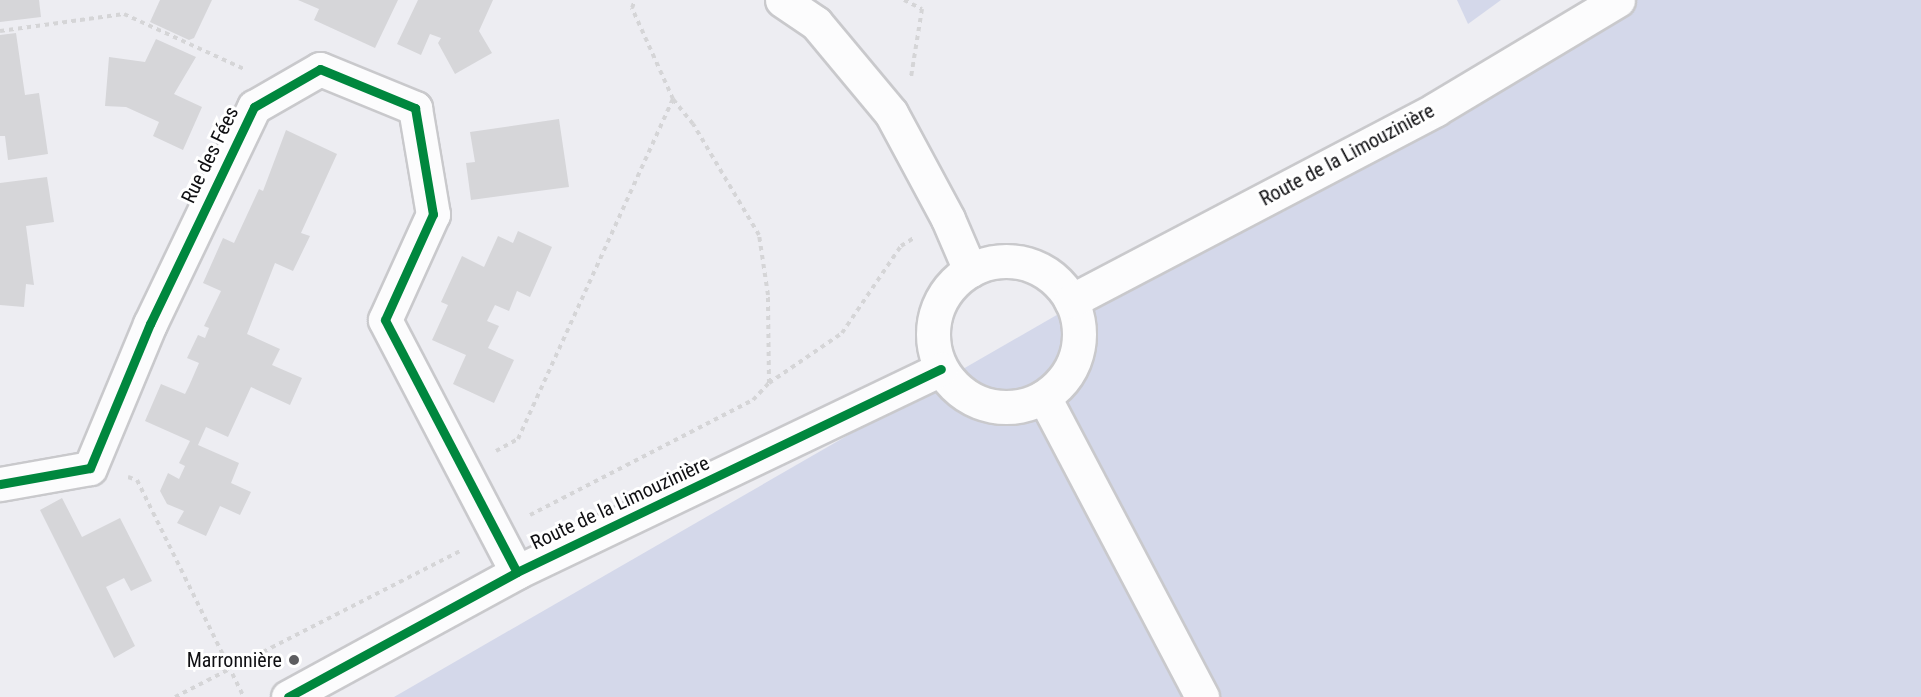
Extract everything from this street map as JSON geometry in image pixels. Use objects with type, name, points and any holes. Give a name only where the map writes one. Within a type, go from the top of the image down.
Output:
[{"type":"street","points":[[782,0],[816,24],[891,113],[948,219],[970,270]]},
{"type":"street","name":"Route de la Limouzinière","points":[[1071,301],[1436,109],[1618,0]]},
{"type":"street","name":"Rue des Fées","points":[[93,462],[150,324],[254,107],[320,69],[415,108],[433,214],[385,320],[517,572]]},
{"type":"street","points":[[1016,261],[1038,268],[1057,281],[1071,301],[1079,327],[1076,354],[1064,379],[1044,397],[1016,407],[986,405],[960,392],[941,369],[934,347],[933,325],[939,303],[952,284],[970,270],[992,262],[1016,261]]},
{"type":"street","name":"Route de la Limouzinière","points":[[288,697],[517,572],[941,369]]},
{"type":"street","points":[[1044,397],[1202,697]]},
{"type":"street","points":[[0,484],[90,468],[93,462]]},
{"type":"path","points":[[176,697],[753,400],[769,383],[768,295],[759,235],[699,133],[673,99],[632,8],[635,0]]},
{"type":"path","points":[[0,31],[124,14],[248,71],[262,102]]},
{"type":"path","points":[[463,468],[519,439],[673,99]]},
{"type":"path","points":[[93,462],[137,480],[244,697]]},
{"type":"shaded area","points":[[1457,0],[1501,0],[1468,24]]},
{"type":"shaded area","points":[[1603,0],[1921,0],[1921,697],[394,697]]},
{"type":"building","points":[[0,0],[39,0],[41,17],[0,22]]},
{"type":"building","points":[[160,0],[212,0],[194,38],[189,40],[150,22]]},
{"type":"building","points":[[298,0],[398,0],[375,48],[314,20],[319,9]]},
{"type":"building","points":[[418,0],[493,0],[479,31],[492,53],[455,74],[438,43],[441,38],[430,34],[421,55],[397,44]]},
{"type":"building","points":[[16,33],[25,95],[39,93],[48,154],[8,160],[5,136],[0,136],[0,35]]},
{"type":"building","points":[[156,39],[196,57],[174,94],[202,107],[183,150],[153,136],[159,122],[126,107],[105,106],[109,57],[145,62]]},
{"type":"building","points":[[559,119],[569,187],[471,200],[466,163],[475,162],[470,132]]},
{"type":"building","points":[[286,130],[337,154],[301,233],[310,236],[293,271],[275,263],[247,334],[280,349],[272,365],[302,378],[290,405],[251,387],[228,437],[206,427],[198,445],[239,463],[231,483],[251,492],[240,515],[220,506],[206,536],[177,523],[184,511],[167,504],[160,491],[168,473],[179,479],[185,466],[179,463],[190,441],[145,421],[161,384],[185,394],[189,386],[199,363],[187,358],[198,335],[205,338],[209,328],[204,326],[221,291],[203,283],[223,238],[234,243],[259,189],[263,191]]},
{"type":"building","points":[[47,177],[54,222],[26,226],[34,285],[26,284],[24,307],[0,305],[0,183]]},
{"type":"building","points":[[518,231],[552,247],[530,297],[517,291],[509,311],[495,305],[487,321],[499,326],[488,348],[514,360],[494,403],[453,384],[466,355],[432,340],[448,305],[441,302],[462,256],[484,267],[498,236],[513,243]]},
{"type":"building","points":[[62,498],[82,537],[120,518],[152,581],[131,591],[124,578],[106,587],[135,646],[114,658],[40,510]]},
{"type":"cycle path","points":[[0,484],[90,468],[150,324],[254,107],[320,69],[415,108],[433,214],[385,320],[517,572]]},
{"type":"cycle path","points":[[288,697],[517,572],[941,369]]},
{"type":"place","name":"Marronnière","points":[[294,660]]}]
